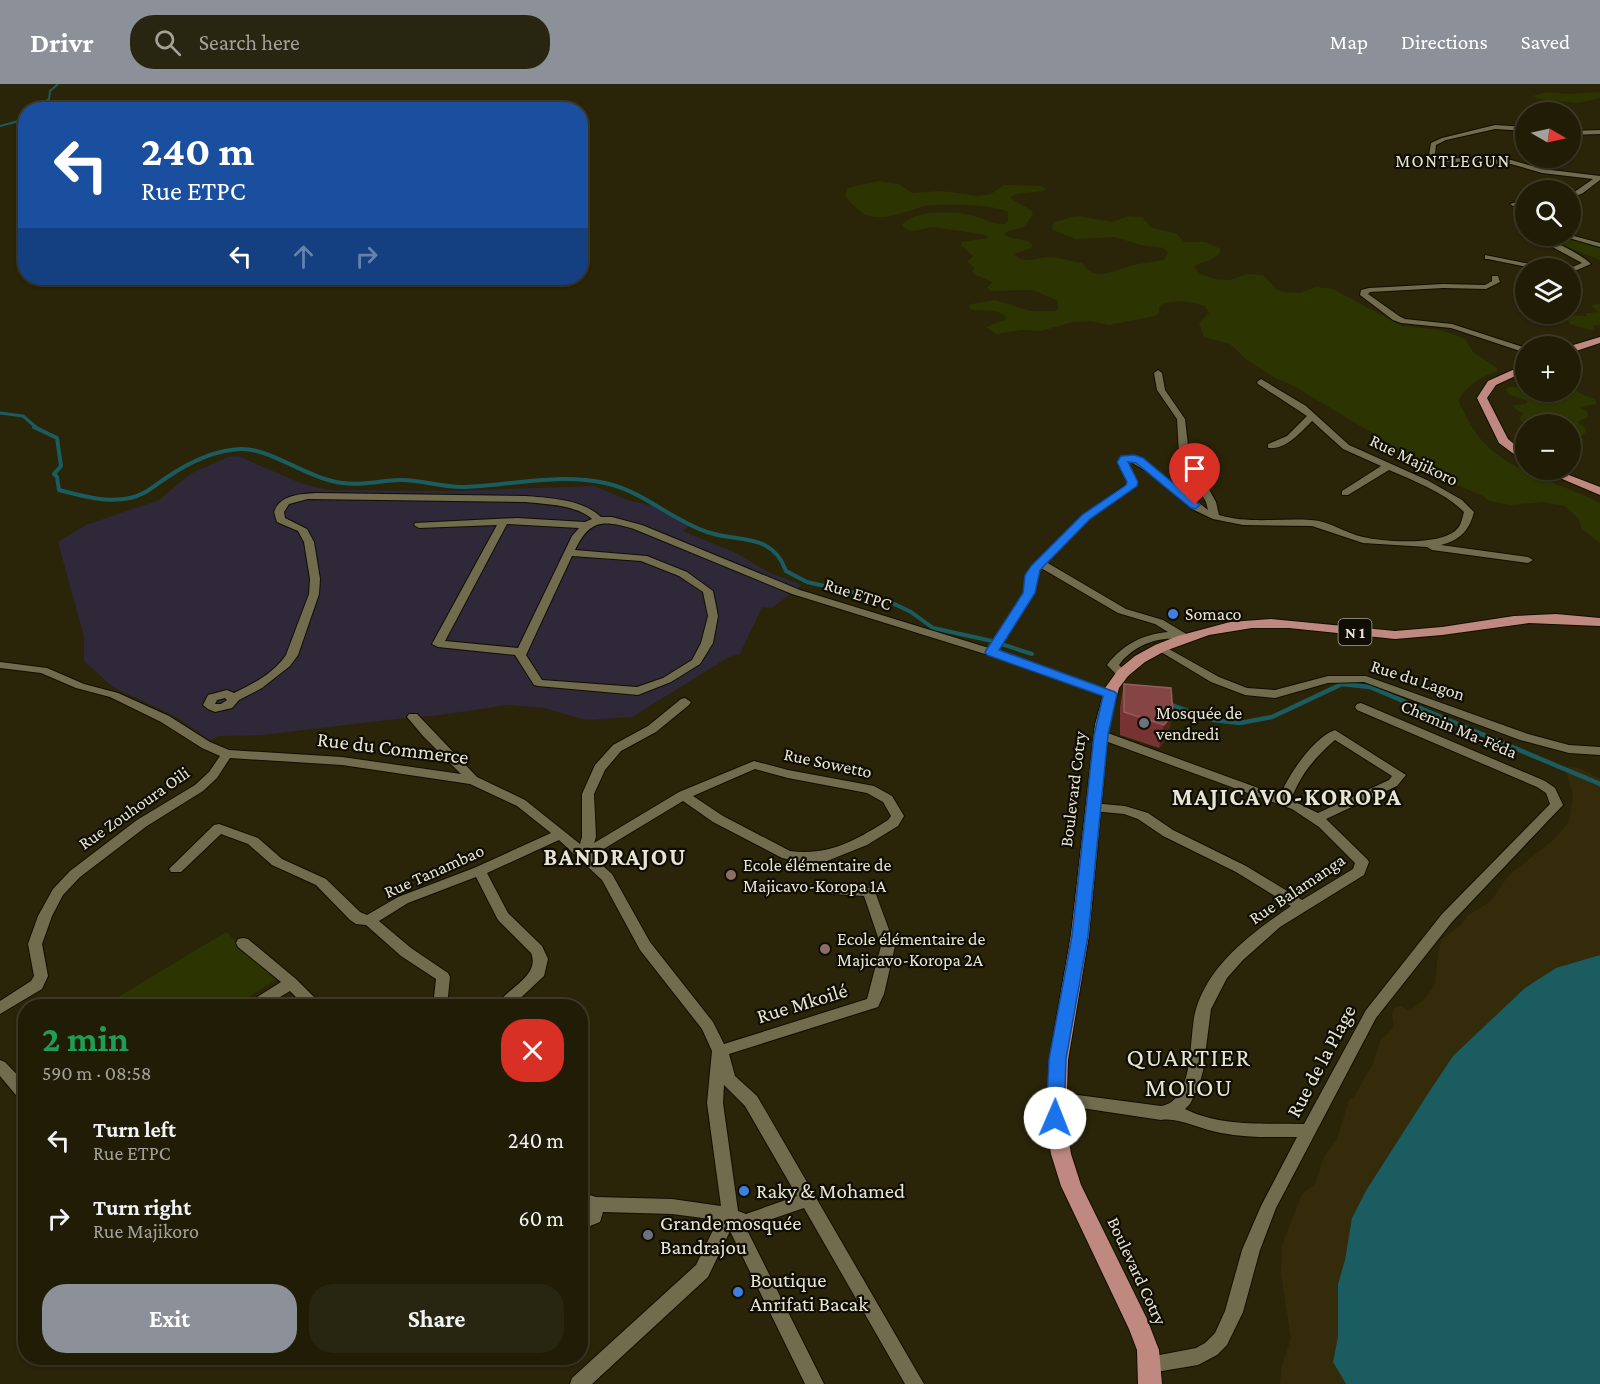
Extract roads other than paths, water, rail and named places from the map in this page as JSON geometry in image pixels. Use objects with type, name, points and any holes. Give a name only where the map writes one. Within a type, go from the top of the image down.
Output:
[{"type":"main road","points":[[1581,346],[1600,340]]},
{"type":"main road","points":[[1515,372],[1492,383],[1482,398],[1503,441],[1515,451]]},
{"type":"main road","points":[[1572,480],[1600,491]]},
{"type":"main road","name":"Boulevard Cotry","points":[[1150,1374],[1148,1350],[1126,1297],[1061,1162],[1056,1137],[1055,1098],[1058,1059],[1080,936],[1101,735],[1112,687],[1148,653],[1187,638],[1234,625],[1291,624],[1397,635],[1530,618],[1600,622]]},
{"type":"street","points":[[1515,128],[1497,127],[1437,141],[1431,147],[1432,155],[1446,160],[1515,163]]},
{"type":"street","points":[[1581,133],[1600,132]]},
{"type":"street","points":[[1533,168],[1547,172],[1600,178]]},
{"type":"street","points":[[1581,192],[1600,178]]},
{"type":"street","points":[[1581,240],[1600,245]]},
{"type":"street","points":[[1553,246],[1579,258]]},
{"type":"street","points":[[1488,257],[1515,263]]},
{"type":"street","points":[[1581,259],[1587,262],[1586,266],[1581,268]]},
{"type":"street","points":[[1495,278],[1497,282],[1486,287],[1443,286],[1369,290],[1364,292],[1364,295],[1396,318],[1461,328],[1515,347]]},
{"type":"street","points":[[1158,373],[1161,390],[1181,419],[1184,454],[1211,502],[1214,515]]},
{"type":"street","name":"Rue Majikoro","points":[[994,649],[1029,593],[1031,575],[1040,563],[1086,517],[1131,486],[1132,482],[1122,462],[1127,458],[1140,460],[1180,496],[1214,515],[1257,524],[1322,525],[1359,539],[1422,545],[1446,542],[1456,537],[1468,522],[1468,512],[1459,502],[1445,493],[1346,447],[1312,416],[1283,394],[1261,382]]},
{"type":"street","points":[[1271,446],[1290,438],[1312,416]]},
{"type":"street","points":[[1346,493],[1388,466]]},
{"type":"street","points":[[233,698],[258,686],[286,664],[292,655],[314,594],[315,579],[309,542],[302,530],[280,520],[281,506],[286,502],[305,496],[322,495],[525,499],[559,502],[577,507],[591,513],[598,520],[584,525],[528,521],[419,525]]},
{"type":"street","name":"Rue ETPC","points":[[598,520],[615,521],[638,527],[796,592],[884,621],[994,649],[1110,694]]},
{"type":"street","points":[[503,523],[438,644],[520,652]]},
{"type":"street","points":[[569,553],[643,558],[683,574],[708,591],[712,616],[707,643],[696,662],[667,680],[638,691],[538,683],[520,652],[569,553],[584,525]]},
{"type":"street","points":[[1422,545],[1528,560]]},
{"type":"street","points":[[1040,563],[1122,611],[1159,622],[1187,638]]},
{"type":"street","points":[[1123,675],[1113,665],[1130,649],[1166,634],[1187,638]]},
{"type":"street","name":"Rue du Lagon","points":[[1160,647],[1226,684],[1251,694],[1275,694],[1317,681],[1341,678],[1366,679],[1524,737],[1569,749],[1600,751]]},
{"type":"street","points":[[0,665],[43,670],[80,686],[114,694],[165,719],[206,745],[227,754]]},
{"type":"street","points":[[583,855],[589,837],[588,794],[599,768],[617,748],[652,729],[685,702]]},
{"type":"street","name":"Chemin Ma-Féda","points":[[1361,707],[1541,784]]},
{"type":"street","points":[[413,717],[446,753],[461,764],[473,780]]},
{"type":"street","points":[[1284,801],[1289,784],[1316,749],[1335,734],[1345,743],[1400,775],[1393,783],[1318,818]]},
{"type":"street","name":"Rue Balamanga","points":[[1101,735],[1284,801],[1318,818],[1338,835],[1362,862],[1363,867],[1359,872],[1301,906],[1247,946],[1208,995],[1201,1018],[1197,1062],[1193,1078],[1183,1100],[1173,1111]]},
{"type":"street","name":"Rue du Commerce","points":[[227,754],[342,761],[473,780],[521,803],[561,834],[607,877],[645,946],[708,1026],[720,1051],[728,1079],[751,1101],[915,1384]]},
{"type":"street","name":"Rue Zouhoura Oili","points":[[0,1008],[37,985],[41,976],[35,944],[45,916],[58,892],[75,874],[125,834],[199,788],[213,775],[227,754]]},
{"type":"street","name":"Rue Sowetto","points":[[583,855],[683,795],[754,765],[788,774],[870,789],[882,794],[896,808],[898,816],[893,823],[862,842],[827,856],[801,857],[787,855],[718,819],[683,795]]},
{"type":"street","name":"Rue de la Plage","points":[[1150,1374],[1198,1356],[1221,1339],[1234,1312],[1251,1250],[1269,1206],[1371,1014],[1447,918],[1557,805],[1551,791],[1541,784]]},
{"type":"street","points":[[1092,807],[1125,810],[1143,816],[1168,833],[1241,868],[1301,906]]},
{"type":"street","points":[[176,869],[219,828],[231,831],[253,841],[277,862],[321,882],[355,916],[369,920]]},
{"type":"street","name":"Rue Tanambao","points":[[440,999],[442,977],[406,952],[369,920],[403,900],[479,871],[561,834]]},
{"type":"street","points":[[479,871],[503,916],[537,950],[541,959],[539,972],[510,999]]},
{"type":"street","name":"Rue Mkoilé","points":[[720,1051],[873,1003],[878,994],[888,945],[869,892],[818,888]]},
{"type":"street","points":[[243,943],[307,999]]},
{"type":"street","points":[[265,999],[291,983]]},
{"type":"street","points":[[720,1051],[715,1103],[730,1214],[815,1384]]},
{"type":"street","points":[[0,1066],[18,1086]]},
{"type":"street","points":[[1055,1098],[1161,1113],[1173,1111],[1186,1119],[1222,1127],[1309,1131]]},
{"type":"street","points":[[588,1220],[594,1217],[588,1201],[699,1209],[730,1214],[746,1221],[808,1199]]},
{"type":"street","points":[[579,1384],[702,1271],[730,1214]]},
{"type":"water","points":[[1600,955],[1600,1384],[1346,1384],[1333,1362],[1338,1336],[1338,1284],[1345,1260],[1352,1218],[1367,1189],[1453,1056],[1525,988],[1556,968]]},
{"type":"waterway","points":[[44,102],[49,99],[50,91],[58,84]]},
{"type":"waterway","points":[[0,126],[18,121]]},
{"type":"waterway","points":[[0,413],[23,416],[37,428]]},
{"type":"waterway","points":[[34,427],[57,438],[61,466],[54,474],[57,477],[59,490],[103,499],[135,497],[201,458],[241,449],[264,453],[316,476],[350,484],[402,480],[465,487],[552,479],[605,483],[632,492],[694,527],[763,544],[780,559],[786,571],[807,582],[886,600],[911,612],[933,628],[992,641],[1032,654]]},
{"type":"waterway","points":[[1169,704],[1213,720],[1240,723],[1272,717],[1342,684],[1370,687],[1600,784]]},
{"type":"place","name":"Somaco","points":[[1173,614]]},
{"type":"place","name":"Mosquée de vendredi","points":[[1144,723]]},
{"type":"place","name":"Ecole élémentaire de Majicavo-Koropa 1A","points":[[731,875]]},
{"type":"place","name":"Ecole élémentaire de Majicavo-Koropa 2A","points":[[825,949]]},
{"type":"place","name":"Raky & Mohamed","points":[[744,1191]]},
{"type":"place","name":"Grande mosquée Bandrajou","points":[[648,1235]]},
{"type":"place","name":"Boutique Anrifati Bacak","points":[[738,1292]]},
{"type":"district","name":"MONTLEGUN","points":[[1453,161]]},
{"type":"district","name":"MAJICAVO-KOROPA","points":[[1287,797]]},
{"type":"district","name":"BANDRAJOU","points":[[615,857]]},
{"type":"district","name":"QUARTIER MOIOU","points":[[1189,1072]]}]
